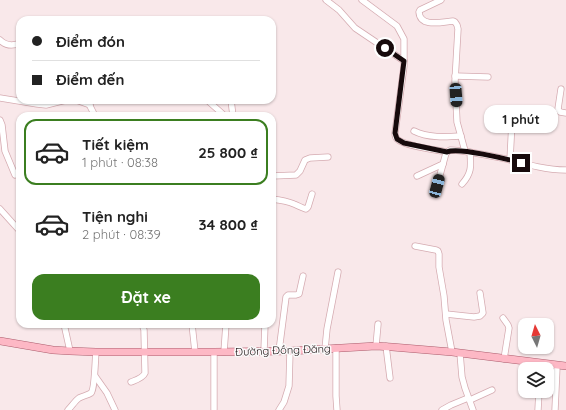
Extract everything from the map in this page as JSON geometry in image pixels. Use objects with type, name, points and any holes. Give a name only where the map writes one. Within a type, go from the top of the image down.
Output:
[{"type":"main road","name":"Đường Đồng Đăng","points":[[0,341],[54,350],[96,352],[290,351],[386,346],[452,352],[520,362]]},
{"type":"main road","name":"Đường Đồng Đăng","points":[[557,366],[566,366]]},
{"type":"street","points":[[326,0],[339,10],[355,28],[404,61]]},
{"type":"street","points":[[362,0],[397,26],[404,39],[404,61],[395,133],[397,139],[404,143],[447,152],[450,150],[468,152],[510,160],[540,168],[566,170]]},
{"type":"street","points":[[441,0],[420,10],[419,15],[421,20],[430,23],[453,21],[457,24],[458,35],[455,76],[457,122],[468,152],[471,170],[467,179],[462,184]]},
{"type":"street","points":[[0,40],[9,45],[16,45]]},
{"type":"street","points":[[455,76],[488,78]]},
{"type":"street","points":[[561,89],[558,109],[560,112],[566,114]]},
{"type":"street","points":[[0,98],[16,101]]},
{"type":"street","points":[[37,104],[50,104]]},
{"type":"street","points":[[212,104],[220,112]]},
{"type":"street","points":[[0,120],[5,151],[15,175]]},
{"type":"street","points":[[510,160],[512,121]]},
{"type":"street","points":[[414,131],[424,135],[446,137],[461,136]]},
{"type":"street","points":[[437,186],[447,152]]},
{"type":"street","points":[[276,176],[296,175],[300,171],[305,160],[310,158],[328,157]]},
{"type":"street","points":[[417,176],[443,164]]},
{"type":"street","points":[[276,199],[284,200],[306,209],[312,194]]},
{"type":"street","points":[[0,209],[16,227]]},
{"type":"street","points":[[415,246],[438,251],[446,320],[452,352]]},
{"type":"street","points":[[325,349],[326,332],[338,272]]},
{"type":"street","points":[[279,351],[286,297],[288,295],[299,294],[303,276]]},
{"type":"street","points":[[446,314],[474,317],[480,316],[483,313],[480,293]]},
{"type":"street","points":[[503,318],[510,328],[504,359]]},
{"type":"street","points":[[376,346],[378,324]]},
{"type":"street","points":[[65,328],[70,351]]},
{"type":"street","points":[[131,382],[142,377],[145,373],[143,328]]},
{"type":"street","points":[[192,328],[195,352]]},
{"type":"street","points":[[224,352],[226,328]]},
{"type":"street","points":[[264,351],[265,328]]},
{"type":"street","points":[[386,346],[390,378]]},
{"type":"street","points":[[336,348],[337,410]]},
{"type":"street","points":[[279,410],[284,402],[289,386],[290,351]]},
{"type":"street","points":[[68,410],[77,400],[92,391],[95,376],[96,352]]},
{"type":"street","points":[[214,352],[214,409]]},
{"type":"street","points":[[460,353],[462,377],[473,410]]},
{"type":"street","points":[[555,410],[557,366]]},
{"type":"street","points":[[95,376],[107,394],[115,410]]},
{"type":"street","points":[[442,410],[451,405],[492,390]]},
{"type":"street","points":[[538,410],[539,398]]},
{"type":"route","points":[[385,48],[404,61],[395,133],[397,139],[404,143],[447,152],[450,150],[465,151],[521,163]]}]
